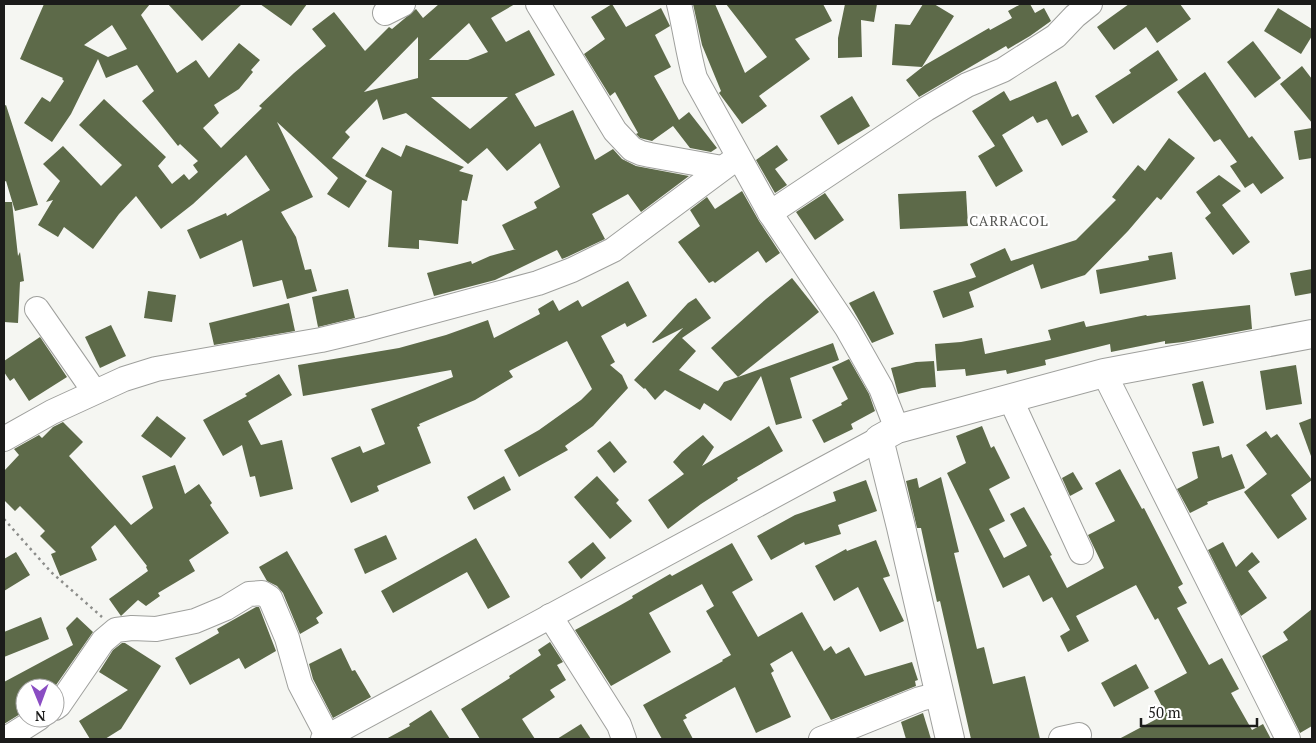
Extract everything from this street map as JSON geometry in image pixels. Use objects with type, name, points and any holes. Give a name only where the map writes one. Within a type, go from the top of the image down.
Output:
[{"type":"main road","points":[[950,739],[901,526],[888,434],[1104,373],[1312,334]]},
{"type":"street","points":[[538,4],[615,131],[632,149],[650,155],[730,162]]},
{"type":"street","points":[[65,696],[103,641],[116,630],[156,628],[195,621],[226,608],[249,594],[262,592],[270,598],[287,638],[300,684],[327,738],[888,434],[881,388],[846,328],[770,213],[730,162],[695,78],[689,59],[679,4]]},
{"type":"street","points":[[770,213],[926,109],[967,85],[1003,70],[1048,41],[1090,4]]},
{"type":"street","points":[[4,439],[94,391],[156,369],[321,340],[538,283],[572,270],[613,250],[730,162]]},
{"type":"street","points":[[37,309],[94,391]]},
{"type":"street","points":[[1104,373],[1288,739]]},
{"type":"street","points":[[1010,398],[1081,552]]},
{"type":"street","points":[[550,616],[620,725],[624,739]]},
{"type":"street","points":[[821,739],[920,699],[939,694]]},
{"type":"street","points":[[6,739],[23,728]]},
{"type":"path","points":[[4,519],[51,572],[116,630]]},
{"type":"building","points":[[44,4],[150,4],[141,15],[177,73],[196,60],[209,78],[239,43],[260,60],[239,89],[214,105],[219,113],[203,128],[221,148],[262,108],[259,106],[326,46],[312,29],[334,12],[365,51],[389,27],[392,29],[416,9],[423,18],[439,4],[515,4],[491,18],[506,42],[529,30],[555,75],[515,94],[535,127],[573,110],[595,160],[613,149],[622,159],[636,166],[689,176],[641,212],[628,194],[592,214],[605,239],[567,257],[562,259],[557,250],[495,280],[434,296],[427,273],[471,261],[472,264],[490,256],[516,249],[514,249],[502,225],[537,208],[534,202],[560,187],[540,143],[507,171],[487,148],[468,164],[406,113],[383,120],[377,99],[345,132],[350,137],[332,158],[367,181],[349,208],[327,194],[338,178],[277,122],[313,197],[281,212],[296,237],[305,270],[311,269],[317,291],[287,299],[282,280],[253,287],[242,240],[200,259],[187,230],[226,213],[227,216],[270,190],[246,155],[193,204],[161,229],[136,196],[119,214],[93,249],[64,227],[58,237],[38,225],[53,200],[46,202],[60,181],[43,164],[63,146],[101,186],[122,165],[79,125],[104,99],[166,157],[158,166],[172,184],[184,174],[189,180],[198,172],[193,165],[198,161],[180,144],[178,146],[142,101],[154,91],[137,65],[106,78],[98,59],[71,114],[52,142],[24,123],[42,97],[50,102],[64,81],[63,78],[20,59]],"holes":[[[469,23],[488,52],[468,60],[429,60]],[[112,25],[127,49],[108,57],[84,45]],[[418,37],[418,78],[364,92]],[[431,97],[508,97],[470,129]]]},
{"type":"building","points":[[168,4],[242,4],[202,41]]},
{"type":"building","points":[[260,4],[307,4],[291,26]]},
{"type":"building","points":[[612,4],[626,27],[661,8],[670,26],[655,35],[671,67],[654,76],[679,120],[689,112],[717,148],[711,152],[690,148],[673,126],[652,141],[640,138],[636,134],[638,133],[615,92],[610,96],[584,54],[605,39],[591,17]]},
{"type":"building","points":[[693,4],[715,4],[745,73],[767,57],[726,4],[823,4],[832,21],[795,39],[810,59],[759,96],[767,106],[742,124],[719,93],[721,91],[702,45]]},
{"type":"building","points":[[845,4],[877,4],[874,22],[861,20],[862,57],[838,58],[838,38]]},
{"type":"building","points":[[923,4],[934,4],[954,16],[922,67],[892,65],[895,24],[910,25]]},
{"type":"building","points":[[1021,4],[1030,4],[1035,13],[1044,8],[1051,21],[1008,49],[1006,46],[919,97],[906,80],[925,65],[989,28],[990,30],[1012,18],[1008,11]]},
{"type":"building","points":[[1129,4],[1180,4],[1191,19],[1157,43],[1146,27],[1114,50],[1097,27]]},
{"type":"building","points":[[1278,8],[1312,29],[1312,36],[1301,54],[1264,31]]},
{"type":"building","points":[[1253,41],[1281,78],[1255,98],[1227,62]]},
{"type":"building","points":[[1158,50],[1178,80],[1113,124],[1095,96],[1131,73],[1129,70]]},
{"type":"building","points":[[1302,66],[1312,79],[1312,123],[1280,84]]},
{"type":"building","points":[[1205,72],[1249,138],[1252,136],[1284,178],[1261,194],[1253,183],[1245,188],[1230,166],[1237,162],[1220,139],[1214,142],[1177,92]]},
{"type":"building","points":[[1056,81],[1072,117],[1078,114],[1088,132],[1062,146],[1047,119],[1037,123],[1033,116],[1002,135],[1023,171],[996,187],[978,156],[995,146],[972,111],[1004,91],[1010,101]]},
{"type":"building","points":[[852,96],[870,126],[838,145],[820,116]]},
{"type":"building","points":[[6,105],[38,205],[15,211],[6,181],[4,182],[4,106]]},
{"type":"building","points":[[1312,128],[1312,158],[1299,160],[1294,131]]},
{"type":"building","points":[[1169,138],[1195,158],[1161,200],[1157,197],[1128,231],[1085,275],[1041,289],[1033,264],[969,292],[974,307],[943,318],[933,291],[976,277],[970,264],[1005,248],[1011,261],[1076,240],[1116,200],[1112,197],[1138,165],[1145,171]]},
{"type":"building","points":[[406,145],[464,167],[459,171],[473,175],[467,201],[462,200],[458,244],[419,240],[419,249],[388,247],[392,191],[365,176],[382,147],[401,157]]},
{"type":"building","points":[[777,145],[788,160],[775,169],[787,185],[775,193],[756,160]]},
{"type":"building","points":[[1219,175],[1241,191],[1222,205],[1250,242],[1233,255],[1205,218],[1211,213],[1196,192]]},
{"type":"building","points":[[742,191],[780,253],[766,263],[758,251],[715,283],[713,281],[709,283],[678,242],[700,226],[690,210],[707,197],[715,209]]},
{"type":"building","points":[[966,191],[968,226],[900,229],[898,194]]},
{"type":"building","points":[[825,193],[844,220],[815,240],[796,212]]},
{"type":"building","points":[[4,202],[12,202],[18,256],[20,252],[24,281],[20,282],[18,323],[4,322]]},
{"type":"building","points":[[1172,252],[1176,279],[1100,294],[1096,270],[1149,260],[1148,256]]},
{"type":"building","points":[[1312,269],[1312,293],[1295,296],[1290,273]]},
{"type":"building","points":[[792,278],[819,312],[738,377],[711,348]]},
{"type":"building","points":[[628,281],[647,316],[627,327],[625,323],[601,336],[615,362],[610,365],[622,375],[628,388],[593,426],[565,446],[568,450],[519,477],[504,450],[539,430],[581,400],[592,389],[567,341],[509,371],[513,377],[475,400],[419,424],[420,426],[417,427],[431,463],[377,486],[379,491],[351,503],[331,458],[360,446],[363,453],[385,444],[371,409],[453,377],[451,370],[303,396],[298,365],[399,348],[446,335],[488,320],[494,338],[540,314],[538,309],[553,300],[559,311],[578,300],[582,307]]},
{"type":"building","points":[[348,289],[355,318],[318,327],[312,297]]},
{"type":"building","points":[[148,291],[176,295],[172,322],[144,318]]},
{"type":"building","points":[[874,291],[894,334],[872,343],[849,303]]},
{"type":"building","points":[[696,298],[711,318],[682,338],[696,351],[679,370],[718,391],[724,382],[833,343],[839,360],[790,378],[802,418],[776,425],[761,376],[731,421],[704,403],[700,410],[665,390],[655,400],[645,388],[634,380],[683,328],[652,342],[688,303]]},
{"type":"building","points":[[289,303],[295,331],[214,345],[209,323]]},
{"type":"building","points":[[1250,305],[1252,329],[1183,342],[1165,344],[1165,341],[1111,352],[1110,344],[1045,360],[1046,365],[1007,374],[1006,370],[966,376],[965,369],[937,371],[935,344],[982,338],[985,354],[1051,340],[1048,330],[1084,321],[1086,327],[1146,315]]},
{"type":"building","points":[[111,325],[126,356],[100,368],[85,337]]},
{"type":"building","points":[[40,337],[67,377],[29,401],[14,378],[10,381],[4,372],[4,361]]},
{"type":"building","points":[[849,359],[869,394],[875,411],[851,424],[853,429],[824,443],[812,420],[842,405],[841,403],[848,399],[832,367]]},
{"type":"building","points":[[934,361],[936,387],[922,388],[898,394],[891,368],[916,362]]},
{"type":"building","points":[[1296,365],[1302,404],[1266,410],[1260,371]]},
{"type":"building","points":[[279,374],[292,395],[248,421],[261,445],[282,440],[293,489],[260,497],[255,476],[250,477],[242,445],[223,456],[203,420],[247,396],[245,394]]},
{"type":"building","points":[[1203,381],[1214,423],[1203,426],[1192,384]]},
{"type":"building","points":[[157,416],[186,438],[171,458],[141,436]]},
{"type":"building","points":[[1312,418],[1312,456],[1311,456],[1299,423]]},
{"type":"building","points":[[63,422],[83,442],[69,456],[131,525],[153,508],[142,476],[175,465],[185,494],[199,484],[212,503],[210,505],[229,533],[189,560],[195,571],[158,593],[160,596],[146,606],[138,600],[121,616],[109,599],[148,571],[147,566],[115,525],[91,547],[97,560],[60,576],[51,554],[56,552],[40,536],[45,531],[20,506],[15,511],[4,500],[4,471],[19,455],[14,449],[39,435],[42,438],[53,427]]},
{"type":"building","points":[[769,426],[783,451],[737,478],[738,480],[701,504],[668,529],[648,500],[684,474],[673,462],[682,452],[703,435],[714,447],[702,466]]},
{"type":"building","points":[[982,426],[991,448],[994,446],[1010,478],[989,489],[1005,521],[989,529],[1004,558],[1027,546],[1010,514],[1024,507],[1052,555],[1050,556],[1067,588],[1104,568],[1088,535],[1115,521],[1095,483],[1120,469],[1142,509],[1144,508],[1183,584],[1178,587],[1187,603],[1177,608],[1192,635],[1209,665],[1222,658],[1239,689],[1231,693],[1252,730],[1263,724],[1271,739],[1119,739],[1166,714],[1154,691],[1187,673],[1158,618],[1155,620],[1136,585],[1076,616],[1089,641],[1068,652],[1060,636],[1070,630],[1052,597],[1043,602],[1029,575],[1003,588],[947,473],[966,463],[956,436]]},
{"type":"building","points":[[1266,431],[1271,438],[1277,434],[1312,480],[1291,495],[1307,519],[1278,539],[1244,492],[1267,474],[1246,445]]},
{"type":"building","points":[[610,441],[627,462],[614,473],[597,451]]},
{"type":"building","points":[[1219,446],[1222,458],[1232,454],[1245,488],[1207,502],[1208,504],[1190,513],[1177,489],[1198,478],[1192,452]]},
{"type":"building","points":[[1073,472],[1083,489],[1070,496],[1062,478]]},
{"type":"building","points":[[504,476],[511,490],[474,510],[467,497]]},
{"type":"building","points":[[597,476],[619,500],[616,503],[632,521],[610,539],[574,497]]},
{"type":"building","points":[[941,477],[959,552],[954,553],[977,649],[984,647],[993,684],[1025,676],[1040,739],[971,739],[940,601],[937,602],[921,528],[917,528],[906,481],[917,478],[919,488]]},
{"type":"building","points":[[866,480],[877,511],[838,525],[841,534],[805,545],[804,542],[771,560],[757,536],[795,515],[836,501],[833,492]]},
{"type":"building","points":[[386,535],[397,559],[365,574],[354,549]]},
{"type":"building","points":[[476,538],[510,597],[488,609],[467,572],[393,613],[381,591]]},
{"type":"building","points":[[876,540],[890,576],[883,578],[904,621],[880,632],[858,587],[834,601],[815,566],[846,549],[847,551]]},
{"type":"building","points":[[593,542],[606,558],[581,579],[568,562]]},
{"type":"building","points":[[1223,542],[1236,567],[1252,552],[1260,562],[1248,571],[1267,598],[1241,616],[1208,550]]},
{"type":"building","points":[[732,543],[753,580],[732,592],[758,637],[802,612],[824,651],[831,646],[836,654],[849,647],[865,676],[912,662],[918,680],[915,681],[916,686],[831,720],[792,651],[770,664],[774,671],[771,673],[791,717],[756,733],[735,687],[685,715],[687,718],[683,720],[693,739],[662,739],[643,705],[731,655],[706,611],[714,606],[702,584],[649,613],[671,652],[611,686],[575,630],[633,598],[632,596],[670,574],[672,576]]},
{"type":"building","points":[[287,551],[323,613],[316,618],[319,623],[300,634],[283,593],[277,586],[267,581],[259,567]]},
{"type":"building","points":[[16,552],[30,575],[4,591],[4,559]]},
{"type":"building","points":[[259,607],[276,651],[245,669],[239,658],[190,685],[175,658],[219,633],[217,629]]},
{"type":"building","points":[[1312,609],[1312,726],[1300,733],[1262,656],[1288,640],[1283,632]]},
{"type":"building","points":[[41,617],[49,639],[4,657],[4,632]]},
{"type":"building","points":[[77,617],[93,632],[61,678],[15,678],[15,717],[4,724],[4,682],[73,645],[66,628]]},
{"type":"building","points":[[550,642],[563,662],[557,665],[566,680],[550,690],[555,697],[522,719],[535,739],[480,739],[461,709],[510,678],[509,676],[541,655],[538,650]]},
{"type":"building","points":[[122,643],[125,643],[161,666],[121,729],[105,739],[90,739],[79,721],[128,690],[99,672],[113,650]]},
{"type":"building","points":[[341,648],[352,671],[355,670],[371,697],[333,718],[313,679],[309,664]]},
{"type":"building","points":[[1136,664],[1149,688],[1114,707],[1101,683]]},
{"type":"building","points":[[431,710],[450,739],[386,739],[410,726],[409,724]]},
{"type":"building","points":[[923,713],[931,739],[906,739],[901,722]]},
{"type":"building","points":[[581,724],[591,739],[557,739]]},
{"type":"district","name":"CARRACOL","points":[[1009,220]]}]
